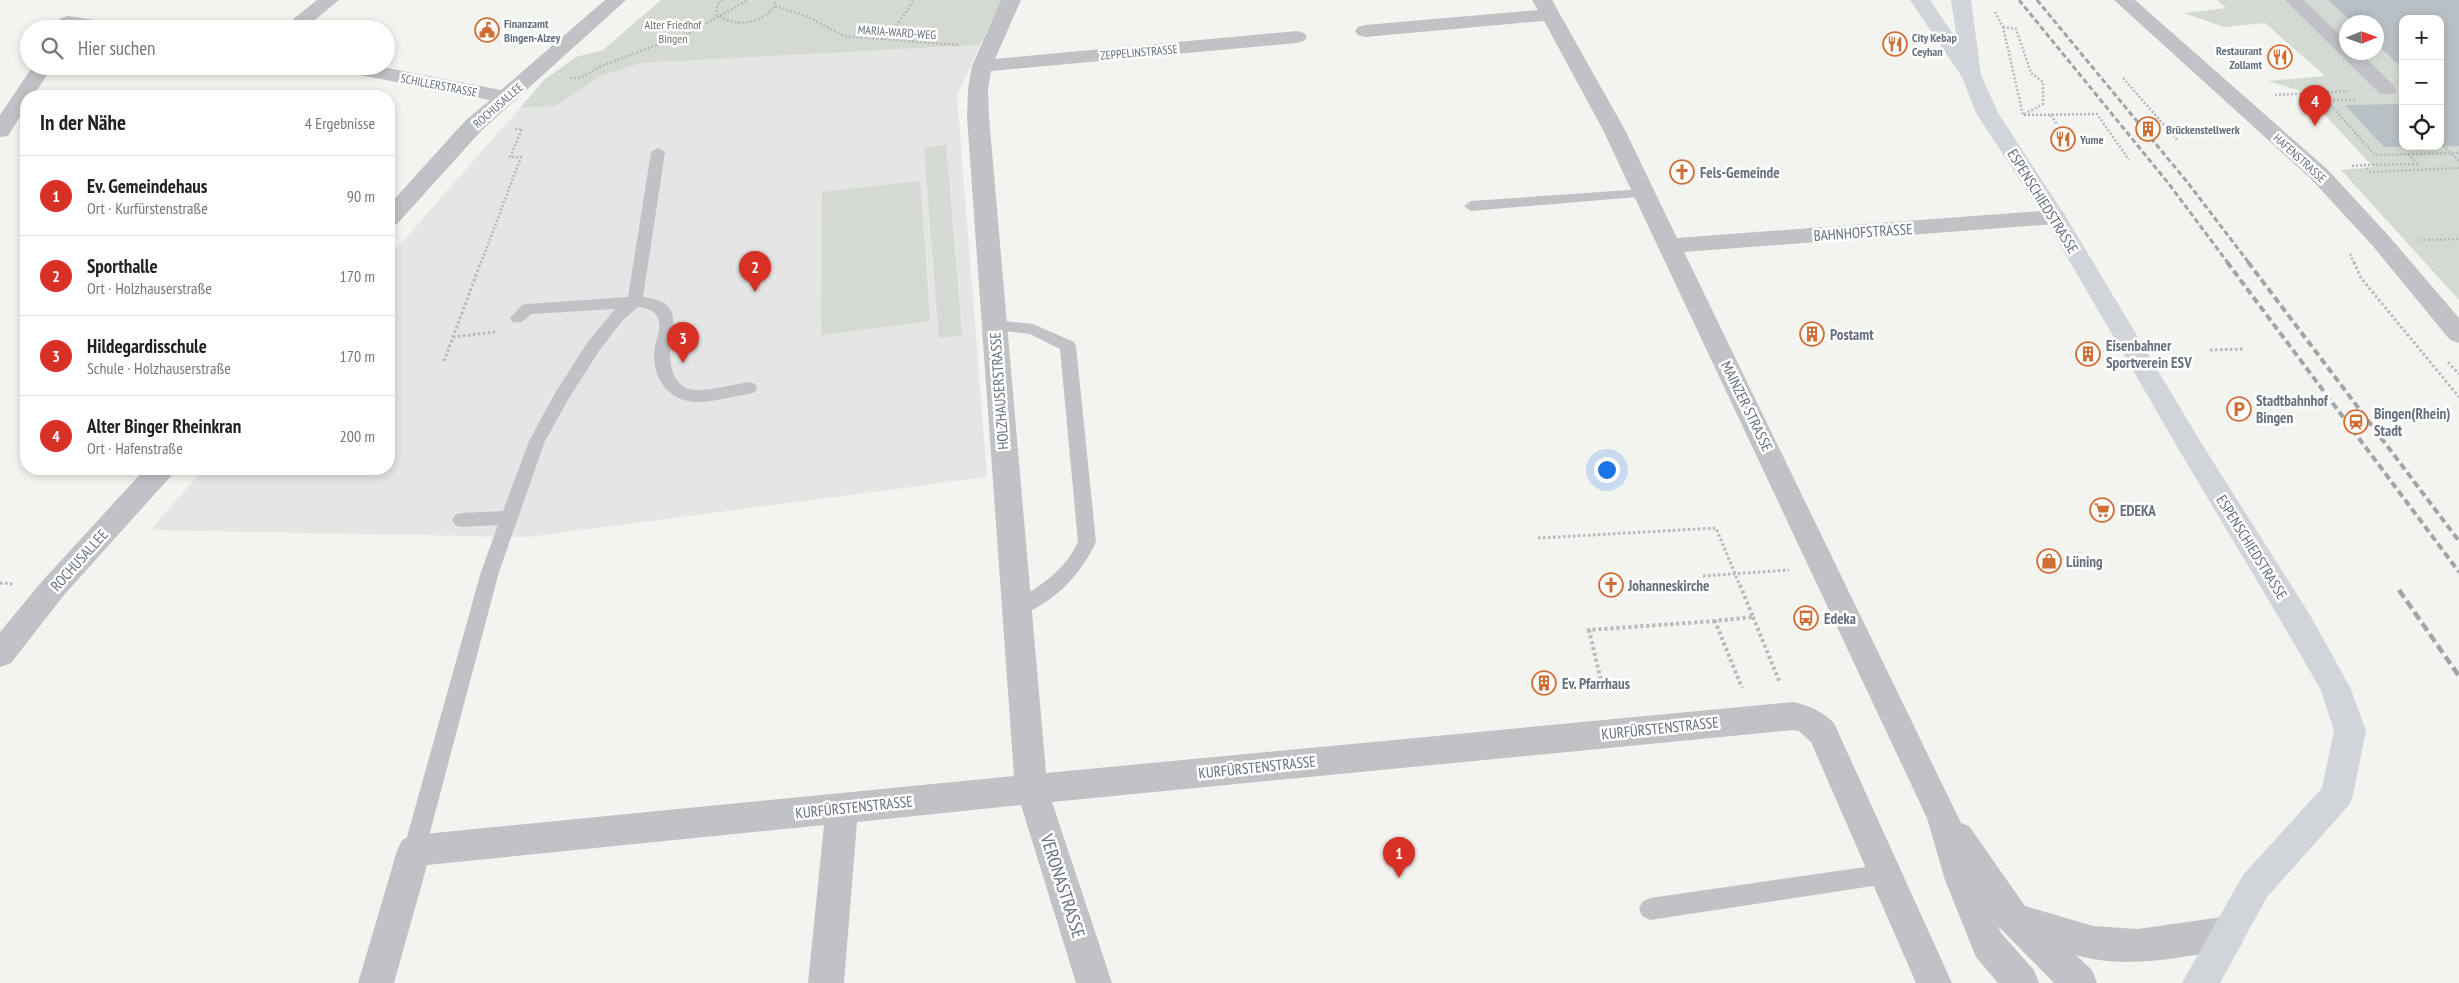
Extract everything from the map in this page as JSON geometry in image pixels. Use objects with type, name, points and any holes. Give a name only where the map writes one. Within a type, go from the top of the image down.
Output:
[{"type":"main road","points":[[1920,0],[1972,77]]},
{"type":"main road","points":[[1961,0],[1972,77]]},
{"type":"main road","name":"ESPENSCHIEDSTRASSE","points":[[1972,77],[1987,114],[2055,218],[2191,448],[2299,624],[2335,687],[2350,731],[2338,795],[2255,886],[2200,983]]},
{"type":"street","points":[[303,20],[329,0]]},
{"type":"street","name":"ROCHUSALLEE","points":[[395,212],[473,126],[616,0]]},
{"type":"street","name":"HOLZHAUSERSTRASSE","points":[[1011,0],[982,66],[978,90],[978,116],[1026,740],[1032,789]]},
{"type":"street","name":"HAFENSTRASSE","points":[[2124,0],[2319,174],[2380,240],[2459,334]]},
{"type":"street","points":[[2294,0],[2339,44]]},
{"type":"street","points":[[1365,32],[1546,7]]},
{"type":"street","name":"MAINZER STRASSE","points":[[1546,7],[1614,130],[1944,817],[2014,920],[2079,983]]},
{"type":"street","name":"ZEPPELINSTRASSE","points":[[982,66],[1297,38]]},
{"type":"street","points":[[2355,60],[2387,90]]},
{"type":"street","points":[[27,90],[37,75]]},
{"type":"street","name":"SCHILLERSTRASSE","points":[[391,75],[505,97]]},
{"type":"street","points":[[0,131],[20,101]]},
{"type":"street","name":"BAHNHOFSTRASSE","points":[[1670,246],[2055,218]]},
{"type":"street","name":"ROCHUSALLEE","points":[[0,654],[54,587],[157,475]]},
{"type":"street","name":"KURFÜRSTENSTRASSE","points":[[414,851],[1793,716],[1808,719],[1823,733],[1934,983]]},
{"type":"street","name":"VERONASTRASSE","points":[[1032,789],[1094,983]]},
{"type":"street","points":[[826,983],[842,808]]},
{"type":"street","name":"MAINZER STRASSE","points":[[1944,817],[1962,880],[1988,945],[2021,983]]},
{"type":"street","points":[[376,983],[414,851]]},
{"type":"street","points":[[2014,920],[2093,943],[2138,946],[2228,933]]},
{"type":"lane","points":[[414,851],[490,572],[537,441],[562,396],[611,324],[635,301],[658,152]]},
{"type":"lane","points":[[1470,206],[1644,193]]},
{"type":"lane","points":[[518,318],[527,308],[606,305],[635,301],[651,303],[662,311],[667,321],[662,355],[665,374],[672,387],[681,393],[696,396],[748,388]]},
{"type":"lane","points":[[994,324],[1033,329],[1068,346],[1087,542],[1081,557],[1060,582],[1016,610]]},
{"type":"lane","points":[[461,520],[508,518]]},
{"type":"lane","points":[[1650,909],[1886,874]]},
{"type":"path","points":[[722,0],[715,10],[719,17],[728,21],[747,22],[765,16],[775,6],[774,0]]},
{"type":"path","points":[[580,78],[601,66],[656,47],[719,17],[748,0]]},
{"type":"path","points":[[882,40],[900,21],[914,0]]},
{"type":"path","name":"MARIA-WARD-WEG","points":[[775,6],[808,17],[844,36],[964,45]]},
{"type":"path","points":[[1995,13],[2003,27],[2024,115]]},
{"type":"path","points":[[2003,27],[2016,29],[2031,73],[2043,82],[2043,104],[2024,115]]},
{"type":"path","points":[[2123,78],[2178,141]]},
{"type":"path","points":[[2364,99],[2326,100],[2375,155],[2459,153]]},
{"type":"path","points":[[2051,114],[2057,124]]},
{"type":"path","points":[[2024,115],[2097,114],[2129,160]]},
{"type":"path","points":[[2444,146],[2459,161]]},
{"type":"path","points":[[2364,165],[2418,164],[2408,154]]},
{"type":"path","points":[[444,360],[521,157]]},
{"type":"path","points":[[2367,168],[2370,172],[2459,168]]},
{"type":"path","points":[[2350,253],[2361,278],[2459,397]]},
{"type":"path","points":[[453,337],[500,332],[503,319],[518,318]]},
{"type":"path","points":[[2210,350],[2243,349]]},
{"type":"path","points":[[1538,538],[1716,528],[1781,688]]},
{"type":"path","points":[[1703,576],[1780,570]]},
{"type":"path","points":[[1602,685],[1589,630],[1752,618]]},
{"type":"path","points":[[1715,621],[1739,679]]},
{"type":"shaded area","points":[[2328,0],[2459,0],[2459,146],[2444,146],[2444,15],[2399,15],[2399,65],[2384,51],[2384,15],[2344,15]]},
{"type":"shaded area","points":[[980,45],[957,96],[987,477],[528,537],[150,530],[199,475],[395,475],[395,250],[520,108],[556,106],[601,76],[641,63]]},
{"type":"shaded area","points":[[2399,104],[2399,147],[2384,147],[2345,105]]},
{"type":"green space","name":"Alter Friedhof Bingen","points":[[661,0],[1002,0],[980,45],[641,63],[601,76],[556,106],[520,108],[544,80],[576,57],[603,50]]},
{"type":"green space","points":[[2217,0],[2328,0],[2344,15],[2339,15],[2339,60],[2384,60],[2384,51],[2399,65],[2399,150],[2444,150],[2444,107],[2459,120],[2459,300],[2341,170],[2373,167],[2304,92],[2268,81],[2325,76],[2265,23],[2224,27],[2184,13],[2226,8]]},
{"type":"green space","points":[[946,145],[962,335],[939,338],[924,148]]},
{"type":"green space","points":[[920,181],[930,321],[821,335],[822,192]]},
{"type":"railway","points":[[2019,0],[2169,184],[2228,263]]},
{"type":"railway","points":[[2037,0],[2188,183],[2249,263]]},
{"type":"railway","points":[[2227,262],[2459,572]]},
{"type":"railway","points":[[2248,262],[2459,541]]},
{"type":"railway","points":[[2399,590],[2459,676]]},
{"type":"place","name":"Finanzamt Bingen-Alzey","points":[[487,30]]},
{"type":"place","name":"City Kebap Ceyhan","points":[[1895,44]]},
{"type":"place","name":"Restaurant Zollamt","points":[[2280,57]]},
{"type":"place","name":"Alter Binger Rheinkran","points":[[2315,126]]},
{"type":"place","name":"Brückenstellwerk","points":[[2148,129]]},
{"type":"place","name":"Yume","points":[[2063,139]]},
{"type":"place","name":"Fels-Gemeinde","points":[[1682,172]]},
{"type":"place","name":"Sporthalle","points":[[755,292]]},
{"type":"place","name":"Postamt","points":[[1812,334]]},
{"type":"place","name":"Eisenbahner Sportverein ESV","points":[[2088,354]]},
{"type":"place","name":"Hildegardisschule","points":[[683,363]]},
{"type":"place","name":"Stadtbahnhof Bingen","points":[[2239,409]]},
{"type":"place","name":"Bingen(Rhein) Stadt","points":[[2356,422]]},
{"type":"place","name":"EDEKA","points":[[2102,510]]},
{"type":"place","name":"Lüning","points":[[2049,561]]},
{"type":"place","name":"Johanneskirche","points":[[1611,585]]},
{"type":"place","name":"Edeka","points":[[1806,618]]},
{"type":"place","name":"Ev. Pfarrhaus","points":[[1544,683]]},
{"type":"place","name":"Ev. Gemeindehaus","points":[[1399,878]]}]
